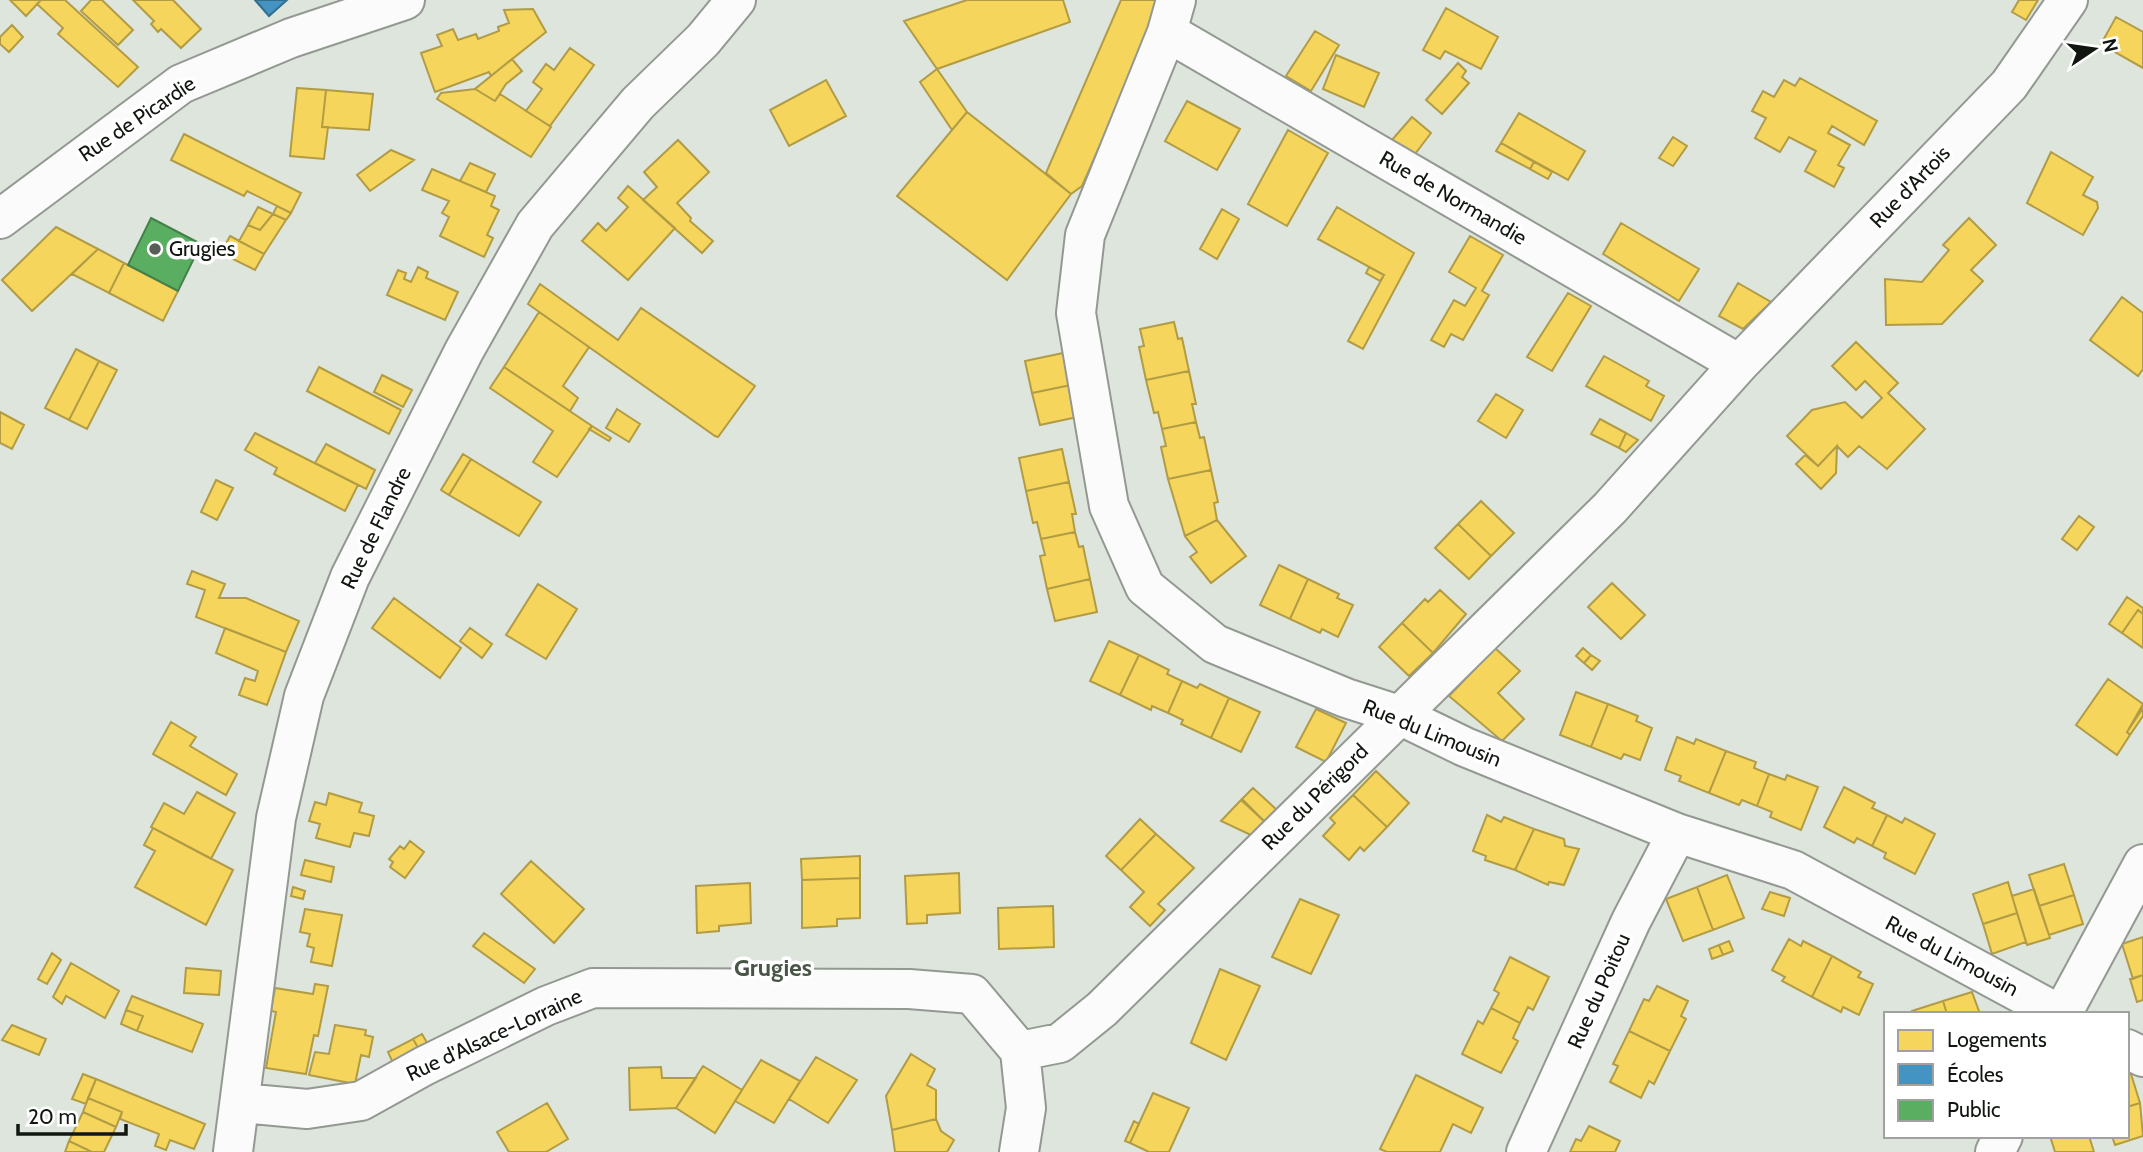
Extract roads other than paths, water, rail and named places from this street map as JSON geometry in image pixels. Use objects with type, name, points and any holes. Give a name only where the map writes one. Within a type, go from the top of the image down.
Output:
[{"type":"street","name":"Rue de Picardie","points":[[0,219],[181,84],[291,38],[405,0]]},
{"type":"street","name":"Rue de Flandre","points":[[233,1152],[276,818],[304,696],[350,577],[464,351],[535,225],[638,103],[703,40],[736,0]]},
{"type":"street","name":"Rue d'Artois","points":[[1739,364],[2009,85],[2068,0]]},
{"type":"street","name":"Rue de Normandie","points":[[1172,16],[1739,364]]},
{"type":"street","name":"Rue du Limousin","points":[[1172,16],[1085,234],[1076,313],[1109,506],[1145,587],[1215,644],[1346,698],[1399,715],[1465,747],[1677,833],[1793,870],[2057,1012]]},
{"type":"street","name":"Rue du Périgord","points":[[1020,1051],[1060,1043],[1102,1009],[1610,508],[1739,364]]},
{"type":"street","name":"Rue du Poitou","points":[[1526,1152],[1630,921],[1677,833]]},
{"type":"street","points":[[2062,1012],[2143,864]]},
{"type":"street","name":"Rue d'Alsace-Lorraine","points":[[241,1103],[307,1109],[361,1101],[424,1066],[534,1012],[593,989],[909,989],[972,993],[1020,1051]]},
{"type":"street","points":[[1019,1152],[1026,1108],[1020,1051]]},
{"type":"place","name":"Grugies","points":[[155,249]]},
{"type":"district","name":"Grugies","points":[[773,968]]}]
